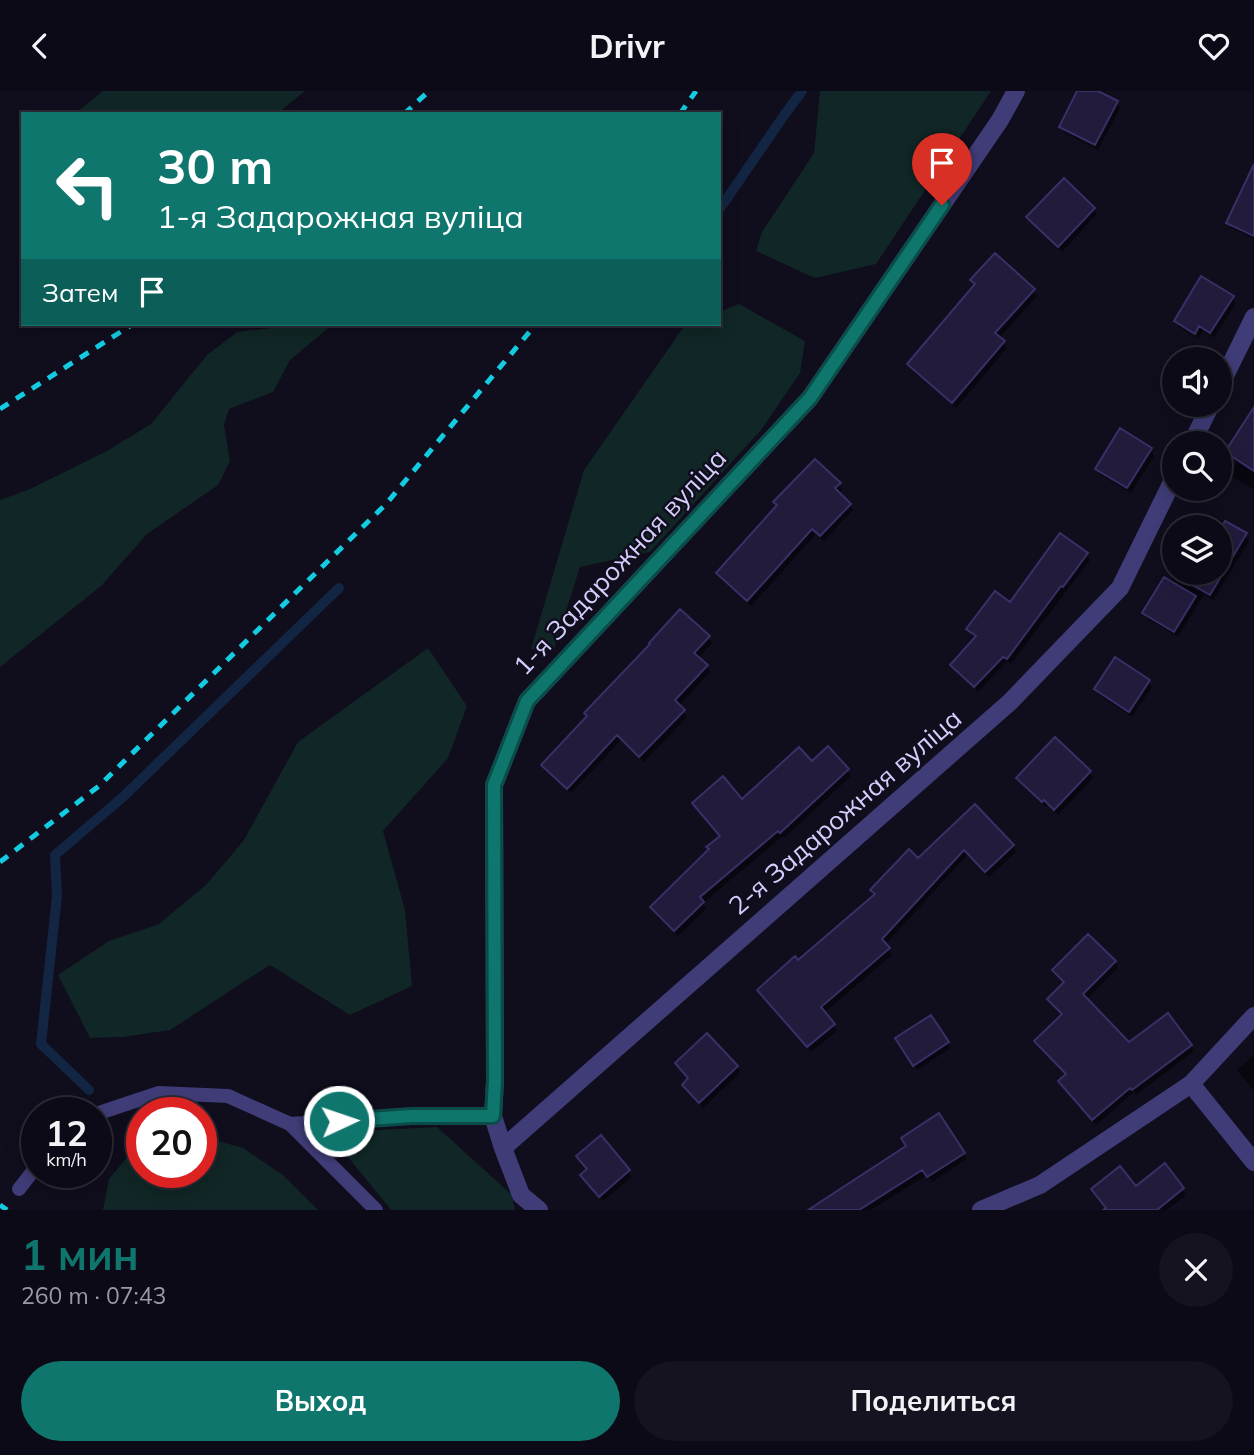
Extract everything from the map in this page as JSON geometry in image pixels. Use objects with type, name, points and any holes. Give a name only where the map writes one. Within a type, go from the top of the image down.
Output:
[{"type":"street","name":"1-я Задарожная вуліца","points":[[539,1210],[521,1195],[493,1116],[494,785],[527,701],[810,398],[1000,120],[1016,91]]},
{"type":"street","points":[[1232,362],[1254,317]]},
{"type":"street","name":"2-я Задарожная вуліца","points":[[503,1148],[1010,702],[1120,588],[1163,501]]},
{"type":"street","points":[[981,1210],[1040,1185],[1191,1084],[1254,1016]]},
{"type":"street","points":[[1191,1084],[1254,1162]]},
{"type":"lane","points":[[112,1109],[159,1093],[228,1096],[290,1123],[376,1210]]},
{"type":"lane","points":[[290,1123],[412,1116],[493,1116]]},
{"type":"green space","points":[[103,91],[305,91],[279,112],[77,112]]},
{"type":"green space","points":[[820,91],[991,91],[876,264],[815,278],[756,251],[762,232],[814,153]]},
{"type":"green space","points":[[739,304],[805,341],[800,373],[761,430],[650,552],[580,567],[554,649],[531,649],[584,470],[684,326],[721,326],[721,311]]},
{"type":"green space","points":[[331,326],[290,360],[273,392],[229,409],[224,425],[230,461],[218,485],[147,534],[101,586],[0,667],[0,500],[30,489],[107,451],[151,424],[207,355],[237,332],[281,327]]},
{"type":"green space","points":[[428,648],[467,706],[448,758],[383,831],[405,910],[412,986],[350,1015],[270,965],[170,1030],[123,1037],[90,1038],[58,975],[109,941],[159,924],[207,884],[244,840],[298,742]]},
{"type":"green space","points":[[437,1127],[512,1195],[515,1210],[391,1210],[348,1157],[359,1131]]},
{"type":"green space","points":[[217,1141],[243,1148],[283,1175],[318,1210],[103,1210],[107,1188],[112,1188],[112,1175],[126,1159],[126,1188],[217,1188]]},
{"type":"building","points":[[1077,91],[1098,91],[1118,101],[1095,145],[1059,127]]},
{"type":"building","points":[[1254,164],[1254,236],[1226,223]]},
{"type":"building","points":[[1064,178],[1095,208],[1058,247],[1026,217]]},
{"type":"building","points":[[995,253],[1035,289],[995,333],[1005,341],[952,403],[907,364],[975,284],[970,280]]},
{"type":"building","points":[[1201,276],[1234,296],[1210,333],[1199,326],[1195,334],[1174,321]]},
{"type":"building","points":[[1254,407],[1254,471],[1232,457],[1232,441]]},
{"type":"building","points":[[1120,428],[1152,448],[1127,488],[1095,469]]},
{"type":"building","points":[[815,459],[841,483],[835,488],[851,504],[820,536],[812,529],[747,601],[716,573],[777,505],[773,502]]},
{"type":"building","points":[[1232,525],[1247,533],[1232,558]]},
{"type":"building","points":[[1060,533],[1088,553],[1007,659],[1003,657],[974,687],[950,665],[976,636],[966,629],[995,591],[1010,602]]},
{"type":"building","points":[[1162,580],[1162,585],[1177,585],[1196,596],[1174,632],[1142,613]]},
{"type":"building","points":[[1192,585],[1216,585],[1210,595]]},
{"type":"building","points":[[680,609],[710,636],[694,653],[708,665],[675,700],[685,710],[639,757],[617,735],[567,789],[541,765],[587,716],[584,713]]},
{"type":"building","points":[[1115,657],[1150,680],[1129,712],[1094,689]]},
{"type":"building","points":[[1055,737],[1091,771],[1054,810],[1016,778]]},
{"type":"building","points":[[828,746],[849,769],[780,833],[778,831],[700,897],[704,902],[674,931],[650,907],[709,849],[706,847],[720,836],[692,803],[723,776],[742,799],[799,747],[812,761]]},
{"type":"building","points":[[975,804],[1014,845],[985,872],[964,850],[882,939],[890,948],[821,1007],[835,1024],[807,1047],[757,990],[795,956],[798,960],[875,894],[870,890],[909,849],[918,858]]},
{"type":"building","points":[[1088,934],[1116,961],[1083,994],[1129,1042],[1168,1013],[1192,1045],[1132,1090],[1130,1088],[1092,1120],[1058,1081],[1066,1074],[1034,1041],[1062,1014],[1047,999],[1064,982],[1052,970]]},
{"type":"building","points":[[931,1015],[949,1042],[913,1066],[895,1038]]},
{"type":"building","points":[[707,1033],[738,1066],[699,1103],[682,1085],[688,1078],[675,1063]]},
{"type":"building","points":[[939,1113],[965,1153],[927,1177],[922,1170],[859,1210],[808,1210],[906,1146],[901,1138]]},
{"type":"building","points":[[601,1135],[630,1170],[599,1197],[580,1175],[587,1169],[576,1156]]},
{"type":"building","points":[[1165,1163],[1184,1188],[1157,1210],[1103,1210],[1106,1208],[1091,1189],[1120,1166],[1136,1186]]},
{"type":"waterway","points":[[721,207],[802,91]]},
{"type":"waterway","points":[[89,1090],[41,1044],[57,896],[55,855],[123,797],[339,588]]},
{"type":"railway","points":[[406,112],[429,91]]},
{"type":"railway","points":[[681,112],[696,91]]},
{"type":"railway","points":[[0,409],[130,326]]},
{"type":"railway","points":[[0,862],[99,786],[386,504],[534,326]]},
{"type":"railway","points":[[0,1205],[7,1210]]},
{"type":"route","points":[[339,1121],[412,1116],[493,1116],[494,785],[527,701],[810,398],[942,205]]}]
